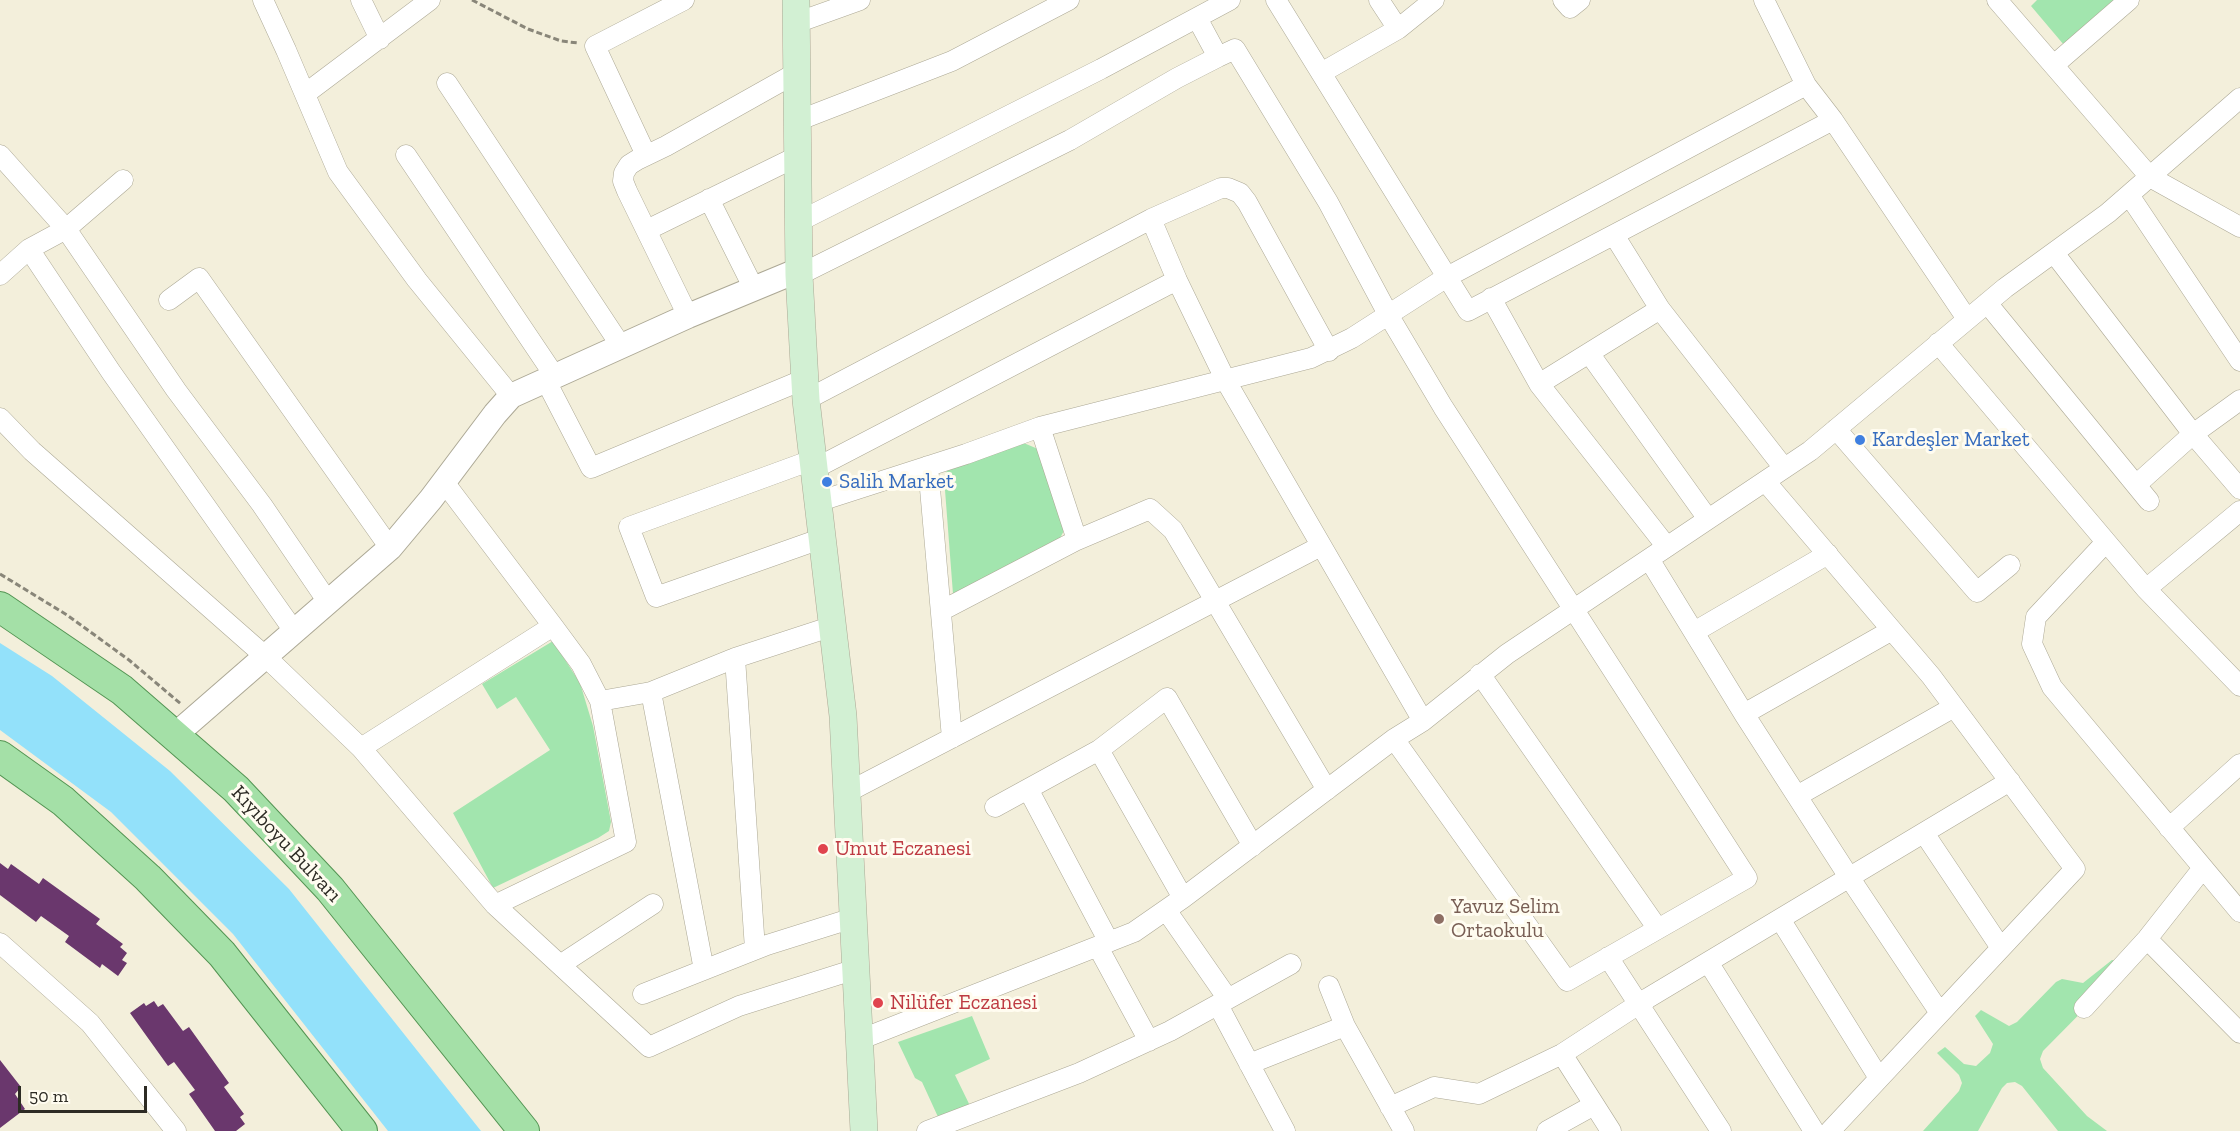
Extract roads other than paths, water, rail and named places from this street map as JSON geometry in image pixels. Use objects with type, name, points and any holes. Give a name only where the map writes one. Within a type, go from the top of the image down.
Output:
[{"type":"main road","points":[[796,11],[799,272],[806,389],[843,716],[864,1131]]},
{"type":"main road","name":"Kıyıboyu Bulvarı","points":[[0,607],[122,690],[185,726],[236,789],[330,889],[524,1131]]},
{"type":"main road","points":[[0,756],[63,801],[148,878],[222,954],[362,1131]]},
{"type":"street","points":[[263,0],[338,172],[417,280],[511,396]]},
{"type":"street","points":[[361,0],[380,39]]},
{"type":"street","points":[[305,94],[430,0]]},
{"type":"street","points":[[646,155],[595,46],[684,0]]},
{"type":"street","points":[[796,11],[860,0]]},
{"type":"street","points":[[797,122],[952,61],[1070,0]]},
{"type":"street","points":[[798,222],[1101,69],[1230,0]]},
{"type":"street","points":[[1276,0],[1467,311],[1833,120]]},
{"type":"street","points":[[1379,0],[1398,29]]},
{"type":"street","points":[[1322,73],[1398,29],[1434,0]]},
{"type":"street","points":[[1563,0],[1570,8],[1580,0]]},
{"type":"street","points":[[1764,0],[1806,85],[1833,120],[1967,319]]},
{"type":"street","points":[[2054,65],[2129,0]]},
{"type":"street","points":[[2009,4],[2054,65],[2150,177],[2240,228]]},
{"type":"street","points":[[1197,18],[1218,57]]},
{"type":"street","points":[[185,726],[390,548],[511,396],[688,316],[799,272],[1070,140],[1177,78],[1235,49],[1328,202],[1389,316],[1443,407],[1747,878],[1567,981],[1394,739]]},
{"type":"street","points":[[688,316],[623,181],[624,173],[629,165],[646,155],[796,73]]},
{"type":"street","points":[[447,83],[621,346]]},
{"type":"street","points":[[817,502],[1040,427],[1288,366],[1329,351],[1389,316],[1447,277],[1806,85]]},
{"type":"street","points":[[859,1040],[1134,932],[1184,898],[1394,739],[1423,721],[1480,674],[1810,451],[1987,303],[2108,213],[2240,98]]},
{"type":"street","points":[[0,155],[66,229],[176,390],[262,505],[328,602]]},
{"type":"street","points":[[406,155],[550,378],[591,468],[806,389],[1151,219],[1221,188],[1240,193],[1248,202],[1329,351]]},
{"type":"street","points":[[646,230],[798,156]]},
{"type":"street","points":[[0,275],[30,249],[66,229],[123,180]]},
{"type":"street","points":[[2129,195],[2240,361]]},
{"type":"street","points":[[709,199],[754,290]]},
{"type":"street","points":[[1151,219],[1177,280],[1226,381],[1423,721]]},
{"type":"street","points":[[1614,235],[1660,309],[1784,468]]},
{"type":"street","points":[[30,249],[111,372],[294,631]]},
{"type":"street","points":[[2054,253],[2193,434],[2240,489]]},
{"type":"street","points":[[169,300],[199,278],[390,548]]},
{"type":"street","points":[[823,538],[656,597],[629,527],[813,465],[1177,280]]},
{"type":"street","points":[[1491,298],[1539,384],[1667,547]]},
{"type":"street","points":[[1987,303],[2149,501]]},
{"type":"street","points":[[1539,384],[1660,309]]},
{"type":"street","points":[[1938,343],[2146,589],[2240,686]]},
{"type":"street","points":[[1588,353],[1708,519]]},
{"type":"street","points":[[2136,485],[2193,434],[2240,400]]},
{"type":"street","points":[[0,418],[32,451],[266,657],[361,748],[495,905],[649,1047],[739,1006],[856,969]]},
{"type":"street","points":[[1040,427],[1077,540]]},
{"type":"street","points":[[1836,429],[1977,592],[2010,566]]},
{"type":"street","points":[[928,466],[952,738]]},
{"type":"street","points":[[1766,481],[1954,707],[2075,869],[1830,1131]]},
{"type":"street","points":[[444,482],[581,664],[600,701],[626,842],[495,905]]},
{"type":"street","points":[[941,611],[1077,540],[1150,509],[1173,530],[1327,790]]},
{"type":"street","points":[[2146,589],[2240,511]]},
{"type":"street","points":[[2106,543],[2036,617],[2032,644],[2052,687],[2240,912]]},
{"type":"street","points":[[846,793],[1321,546]]},
{"type":"street","points":[[1694,632],[1828,555]]},
{"type":"street","points":[[1649,559],[1744,714],[1849,878],[1940,1013]]},
{"type":"street","points":[[361,748],[553,626]]},
{"type":"street","points":[[600,701],[651,692],[735,658],[833,626]]},
{"type":"street","points":[[1744,714],[1892,630]]},
{"type":"street","points":[[735,658],[755,949]]},
{"type":"street","points":[[1480,674],[1658,929]]},
{"type":"street","points":[[651,692],[704,970]]},
{"type":"street","points":[[995,807],[1099,750],[1167,698],[1253,846]]},
{"type":"street","points":[[1797,796],[1954,707]]},
{"type":"street","points":[[1099,750],[1184,898]]},
{"type":"street","points":[[2169,828],[2240,764]]},
{"type":"street","points":[[1390,1107],[1434,1087],[1479,1094],[1562,1054],[1638,1004],[2010,781]]},
{"type":"street","points":[[1028,789],[1149,1041]]},
{"type":"street","points":[[1924,833],[2001,948]]},
{"type":"street","points":[[2084,1008],[2147,939],[2203,868]]},
{"type":"street","points":[[560,965],[653,904]]},
{"type":"street","points":[[1166,910],[1223,1002],[1249,1064],[1285,1131]]},
{"type":"street","points":[[643,994],[755,949],[853,918]]},
{"type":"street","points":[[1780,919],[1879,1078]]},
{"type":"street","points":[[2147,939],[2240,1033]]},
{"type":"street","points":[[0,943],[90,1023],[176,1131]]},
{"type":"street","points":[[1608,957],[1721,1131]]},
{"type":"street","points":[[1708,962],[1814,1131]]},
{"type":"street","points":[[927,1131],[1078,1073],[1149,1041],[1291,964]]},
{"type":"street","points":[[1329,986],[1345,1026],[1404,1131]]},
{"type":"street","points":[[1249,1064],[1345,1026]]},
{"type":"street","points":[[1562,1054],[1611,1131]]},
{"type":"street","points":[[1547,1131],[1594,1105]]},
{"type":"water","points":[[0,643],[52,676],[170,771],[289,889],[481,1131],[388,1131],[233,934],[111,812],[0,730]]},
{"type":"place","name":"Kardeşler Market","points":[[1860,440]]},
{"type":"place","name":"Salih Market","points":[[827,482]]},
{"type":"place","name":"Umut Eczanesi","points":[[823,849]]},
{"type":"place","name":"Yavuz Selim Ortaokulu","points":[[1439,919]]},
{"type":"place","name":"Nilüfer Eczanesi","points":[[878,1003]]}]
